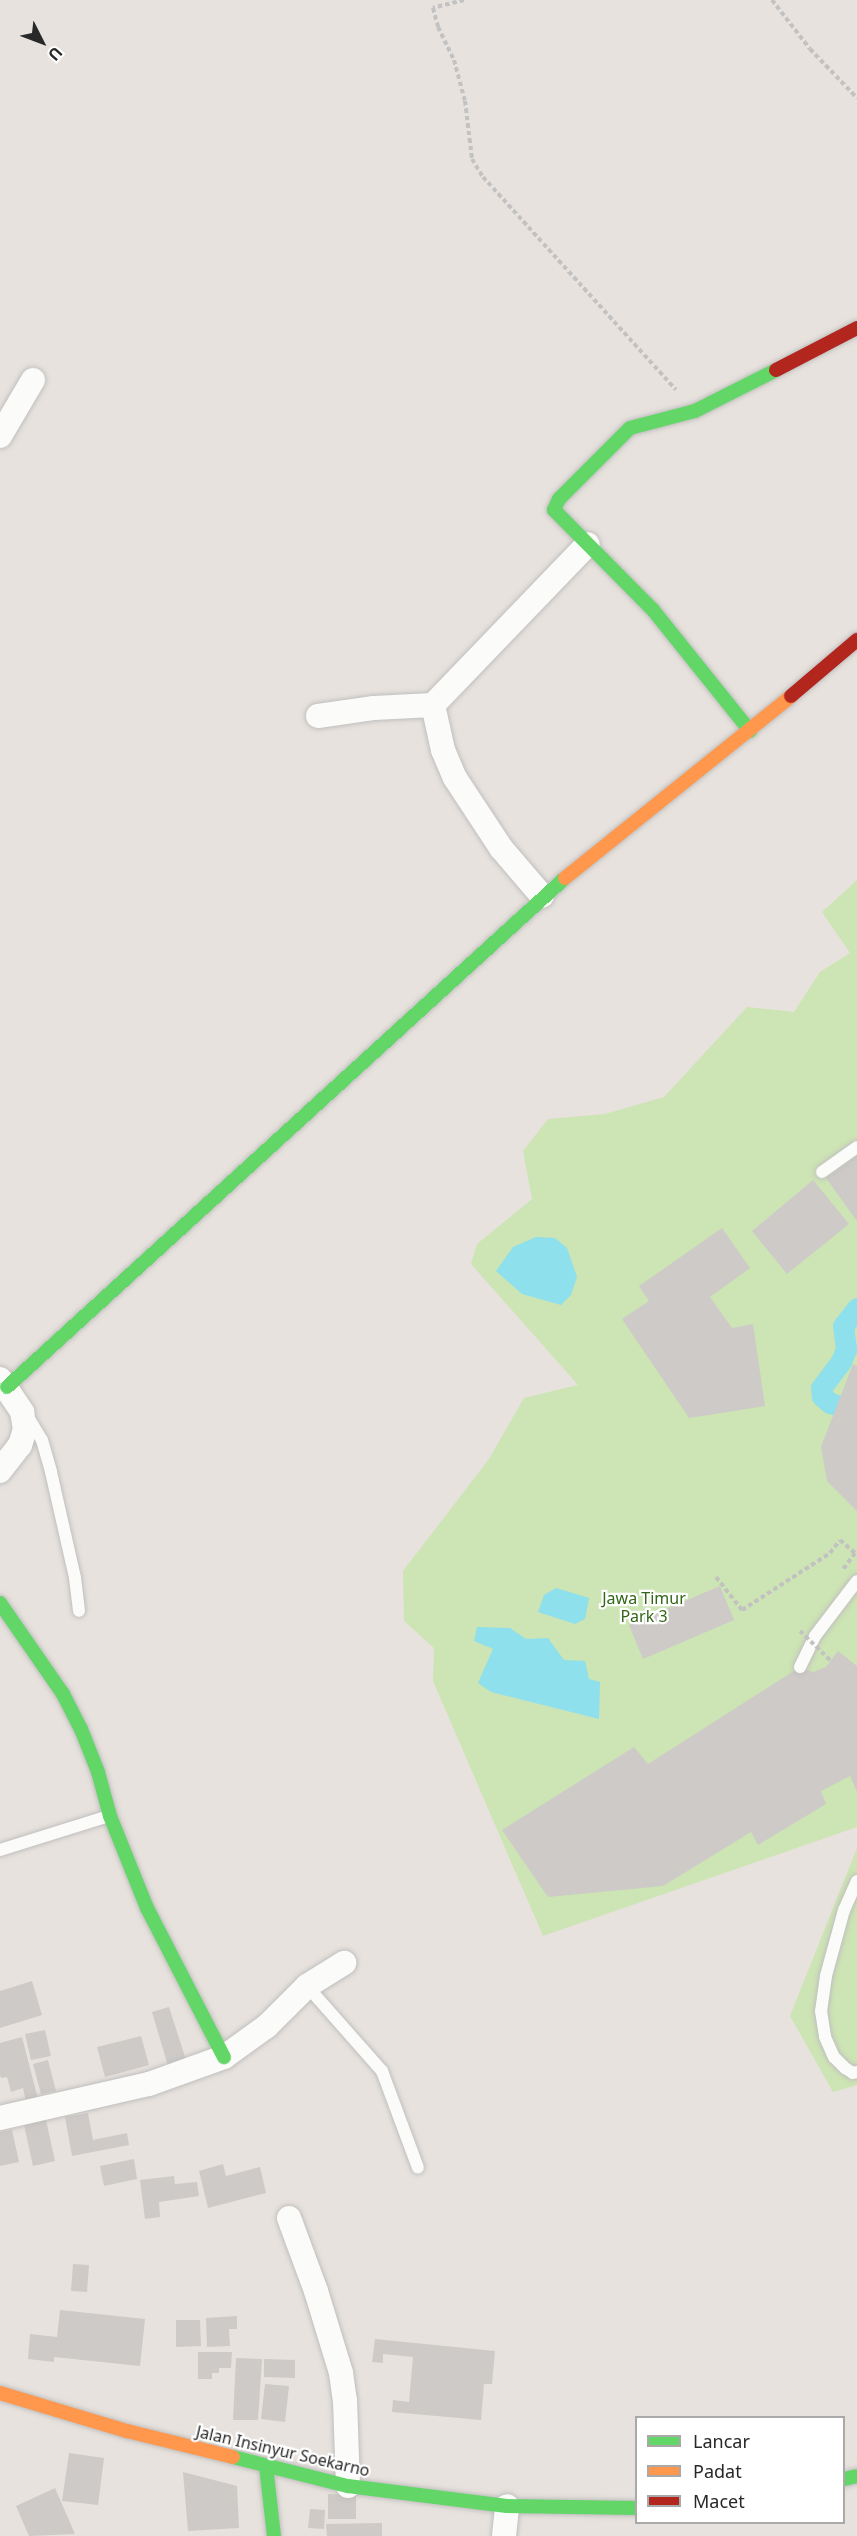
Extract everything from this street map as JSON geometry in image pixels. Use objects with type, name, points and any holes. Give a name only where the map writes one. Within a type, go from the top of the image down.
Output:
[{"type":"street","points":[[750,731],[653,609],[556,514],[555,506],[630,428],[638,423],[694,411],[857,328]]},
{"type":"street","points":[[0,436],[33,380]]},
{"type":"street","points":[[318,716],[374,708],[433,705],[588,544]]},
{"type":"street","points":[[0,1471],[20,1444],[25,1429],[22,1412],[4,1383],[542,896],[854,651]]},
{"type":"street","points":[[433,705],[443,750],[455,778],[501,848],[542,896]]},
{"type":"street","points":[[0,1603],[63,1694],[98,1772],[110,1816],[155,1923],[224,2056]]},
{"type":"street","points":[[0,2118],[149,2084],[224,2056],[267,2026],[307,1986],[344,1963]]},
{"type":"street","points":[[289,2218],[316,2291],[341,2373],[345,2400],[348,2486]]},
{"type":"street","name":"Jalan Insinyur Soekarno","points":[[0,2393],[127,2431],[348,2486],[507,2506],[635,2508]]},
{"type":"street","points":[[266,2466],[274,2536]]},
{"type":"street","points":[[504,2536],[507,2506]]},
{"type":"lane","points":[[822,1172],[857,1147]]},
{"type":"lane","points":[[22,1412],[30,1419],[42,1440],[75,1578],[79,1611]]},
{"type":"lane","points":[[800,1667],[815,1636],[857,1581]]},
{"type":"lane","points":[[0,1850],[110,1816]]},
{"type":"lane","points":[[857,1881],[844,1910],[825,1976],[821,2012],[825,2037],[834,2057],[845,2068],[853,2073],[857,2072]]},
{"type":"lane","points":[[307,1986],[382,2071],[418,2168]]},
{"type":"path","points":[[464,0],[433,8],[438,27],[454,60],[465,100],[472,159],[483,177],[694,411]]},
{"type":"path","points":[[772,0],[810,49],[857,98]]},
{"type":"path","points":[[716,1577],[742,1610],[830,1553],[840,1540],[855,1553],[841,1572]]},
{"type":"path","points":[[807,1621],[800,1631],[831,1661]]},
{"type":"green space","name":"Jawa Timur Park 3","points":[[857,880],[857,1827],[543,1936],[433,1681],[434,1648],[404,1621],[403,1571],[489,1459],[524,1398],[578,1385],[471,1264],[477,1244],[532,1199],[523,1151],[548,1119],[605,1114],[664,1097],[747,1007],[794,1012],[820,972],[850,953],[822,912]]},
{"type":"green space","points":[[857,1848],[857,2085],[833,2092],[790,2016]]},
{"type":"water","points":[[536,1237],[555,1238],[567,1248],[577,1277],[571,1295],[561,1305],[522,1294],[496,1271],[513,1247]]},
{"type":"water","points":[[556,1588],[589,1598],[585,1619],[575,1624],[538,1612],[544,1595]]},
{"type":"water","points":[[477,1627],[510,1628],[526,1639],[548,1638],[564,1660],[585,1661],[589,1679],[600,1682],[599,1719],[491,1692],[478,1683],[493,1649],[474,1641]]},
{"type":"building","points":[[857,1156],[857,1221],[826,1178]]},
{"type":"building","points":[[813,1180],[849,1224],[787,1274],[752,1231]]},
{"type":"building","points":[[722,1228],[750,1268],[710,1297],[732,1328],[753,1324],[765,1406],[689,1418],[622,1319],[649,1301],[639,1286]]},
{"type":"building","points":[[853,1364],[857,1366],[857,1511],[827,1481],[821,1447]]},
{"type":"building","points":[[720,1586],[734,1620],[643,1659],[629,1625]]},
{"type":"building","points":[[838,1651],[857,1666],[857,1792],[850,1776],[821,1791],[826,1804],[758,1845],[751,1832],[663,1886],[548,1897],[502,1830],[634,1747],[648,1764],[800,1667],[813,1672],[826,1667]]},
{"type":"building","points":[[32,1981],[42,2015],[0,2028],[0,1991]]},
{"type":"building","points":[[169,2007],[186,2060],[168,2066],[152,2012]]},
{"type":"building","points":[[45,2030],[51,2056],[31,2060],[25,2034]]},
{"type":"building","points":[[141,2036],[149,2065],[105,2077],[97,2047]]},
{"type":"building","points":[[22,2037],[39,2103],[27,2106],[23,2088],[11,2092],[7,2077],[1,2078],[0,2075],[0,2043]]},
{"type":"building","points":[[48,2060],[56,2091],[41,2094],[33,2064]]},
{"type":"building","points":[[88,2113],[93,2140],[127,2133],[129,2145],[72,2156],[65,2117]]},
{"type":"building","points":[[46,2120],[55,2161],[33,2166],[24,2125]]},
{"type":"building","points":[[12,2130],[19,2162],[0,2166],[0,2132]]},
{"type":"building","points":[[134,2159],[137,2179],[104,2186],[100,2166]]},
{"type":"building","points":[[223,2164],[226,2176],[260,2167],[266,2193],[208,2208],[199,2171]]},
{"type":"building","points":[[174,2176],[175,2184],[197,2182],[199,2196],[159,2202],[160,2217],[145,2219],[140,2180]]},
{"type":"building","points":[[73,2264],[89,2265],[87,2292],[71,2291]]},
{"type":"building","points":[[60,2310],[145,2319],[140,2366],[54,2357],[54,2362],[28,2359],[30,2334],[57,2337]]},
{"type":"building","points":[[237,2316],[237,2329],[229,2329],[230,2346],[207,2347],[206,2318]]},
{"type":"building","points":[[176,2320],[200,2320],[201,2346],[176,2347]]},
{"type":"building","points":[[375,2339],[495,2351],[492,2384],[484,2384],[481,2420],[392,2412],[393,2400],[409,2402],[413,2357],[383,2354],[383,2363],[372,2362]]},
{"type":"building","points":[[198,2352],[232,2352],[231,2368],[219,2368],[219,2373],[212,2373],[212,2379],[198,2379]]},
{"type":"building","points":[[236,2358],[262,2359],[258,2420],[233,2420]]},
{"type":"building","points":[[264,2359],[295,2360],[295,2378],[264,2377]]},
{"type":"building","points":[[265,2384],[289,2386],[285,2422],[261,2419]]},
{"type":"building","points":[[69,2453],[104,2458],[98,2505],[62,2501]]},
{"type":"building","points":[[183,2472],[237,2486],[239,2528],[188,2531]]},
{"type":"building","points":[[55,2488],[75,2534],[29,2536],[16,2506]]},
{"type":"building","points":[[328,2494],[356,2495],[356,2519],[328,2519]]},
{"type":"building","points":[[310,2509],[325,2510],[324,2529],[308,2528]]},
{"type":"building","points":[[382,2523],[382,2536],[327,2536],[326,2524]]},
{"type":"waterway","points":[[837,1405],[830,1403],[822,1396],[821,1388],[841,1361],[846,1349],[843,1326],[857,1308]]},
{"type":"traffic: fast","points":[[750,731],[653,610],[554,510],[559,499],[630,428],[695,411],[776,370]]},
{"type":"traffic: fast","points":[[7,1387],[565,878]]},
{"type":"traffic: fast","points":[[0,1603],[63,1694],[81,1729],[98,1772],[110,1816],[147,1908],[224,2057]]},
{"type":"traffic: fast","points":[[233,2457],[348,2486],[507,2506],[635,2508]]},
{"type":"traffic: fast","points":[[266,2466],[274,2536]]},
{"type":"traffic: fast","points":[[845,2479],[857,2476]]},
{"type":"traffic: slow","points":[[565,878],[791,696]]},
{"type":"traffic: slow","points":[[0,2393],[127,2431],[233,2457]]},
{"type":"traffic: jam","points":[[776,370],[857,328]]},
{"type":"traffic: jam","points":[[791,696],[857,640]]}]
